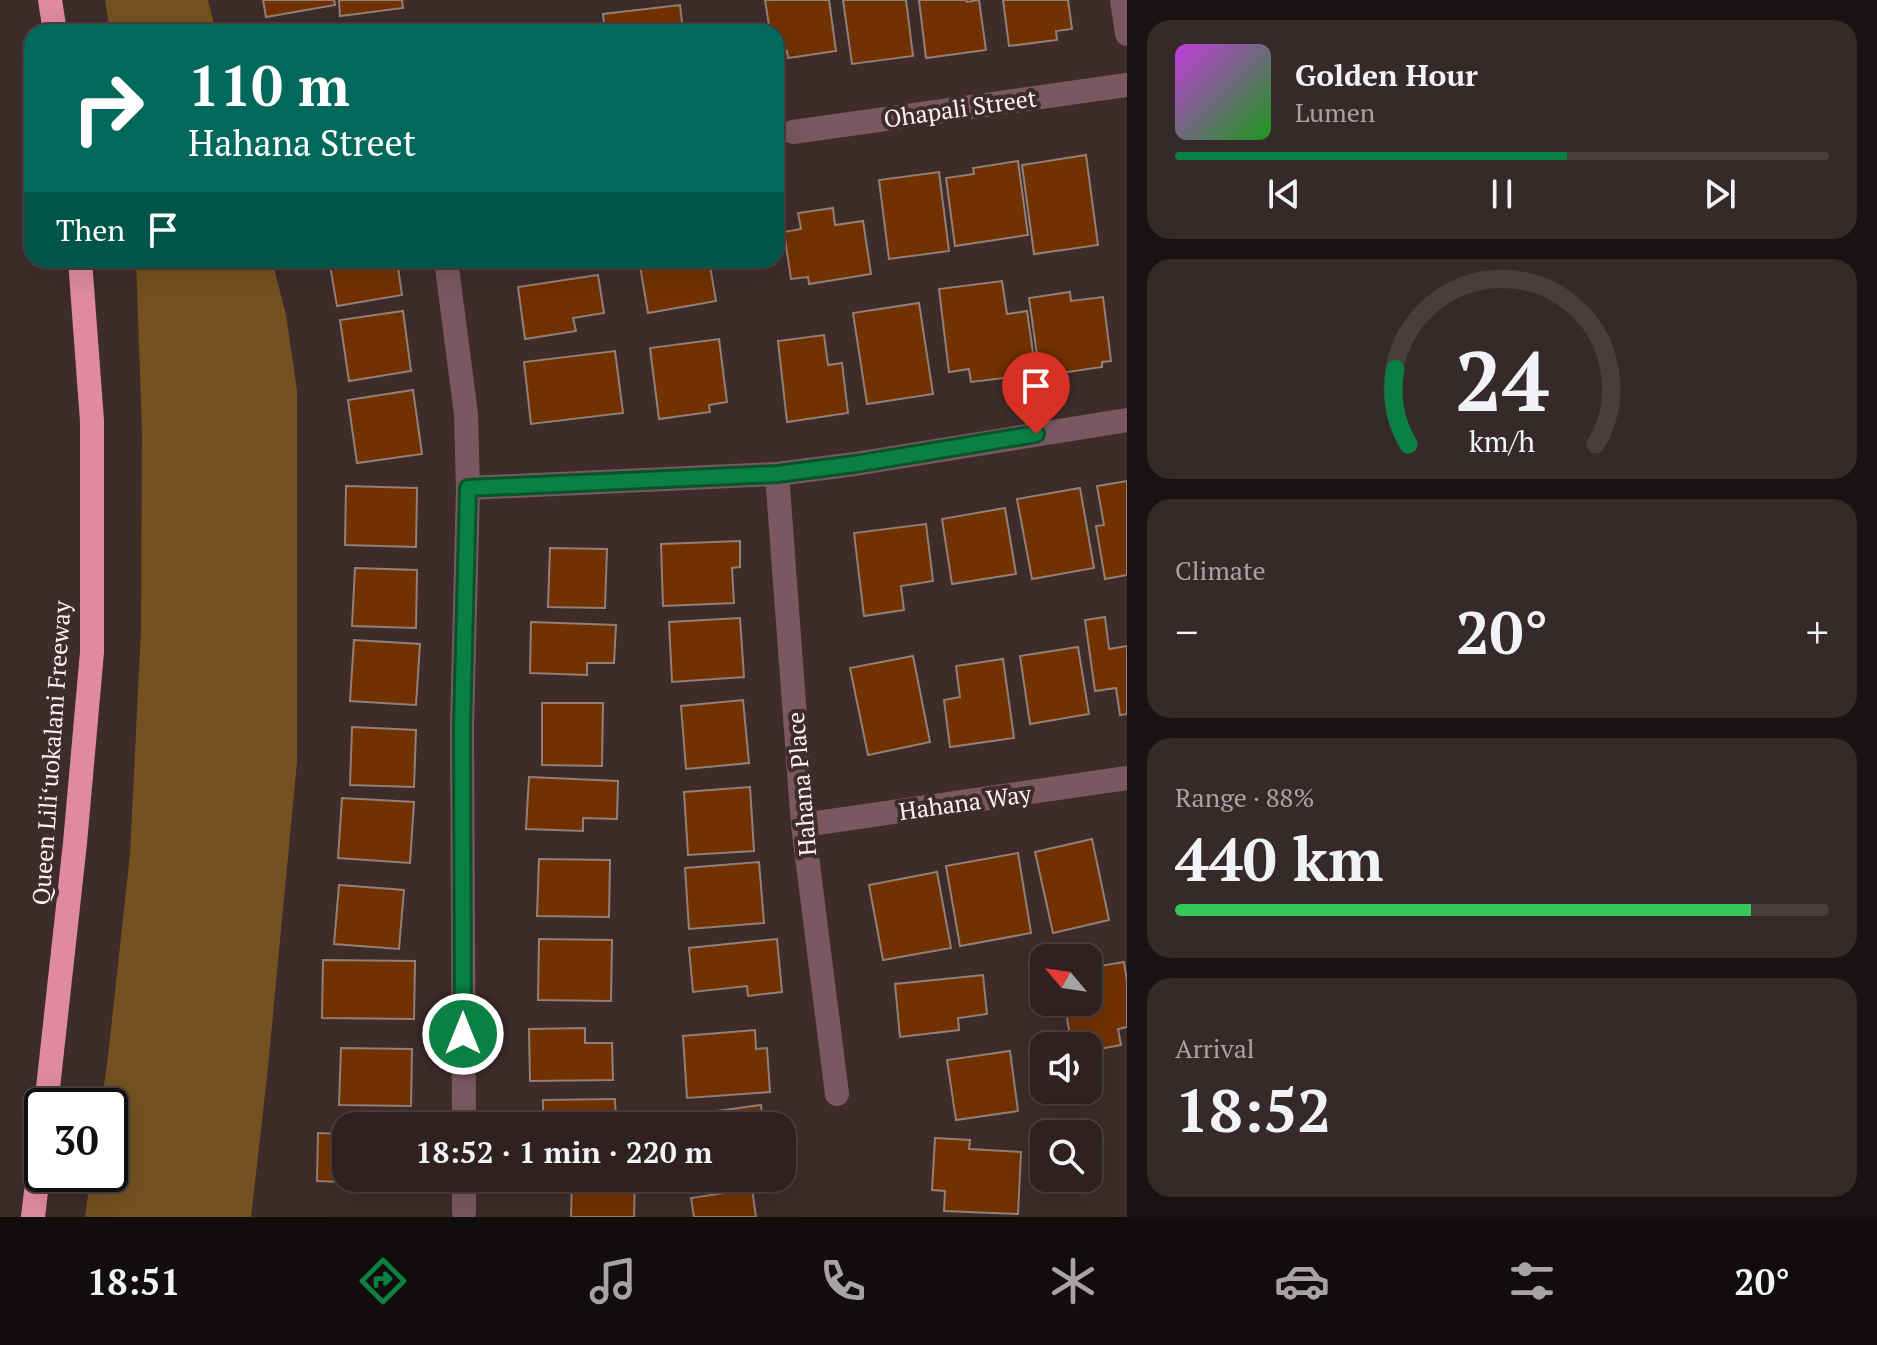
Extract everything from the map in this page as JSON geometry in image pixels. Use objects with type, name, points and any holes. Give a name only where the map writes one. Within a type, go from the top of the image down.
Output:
[{"type":"highway","points":[[50,0],[54,24]]},
{"type":"highway","name":"Queen Liliʻuokalani Freeway","points":[[48,1088],[92,652],[92,421],[81,268]]},
{"type":"highway","points":[[33,1217],[36,1192]]},
{"type":"street","points":[[1122,0],[1127,34]]},
{"type":"street","name":"Ohapali Street","points":[[793,132],[1127,85]]},
{"type":"street","points":[[447,268],[466,414],[468,488],[462,726],[464,1112]]},
{"type":"street","points":[[468,488],[777,474],[1127,420]]},
{"type":"street","name":"Hahana Place","points":[[777,474],[803,825],[837,1094]]},
{"type":"street","name":"Hahana Way","points":[[803,825],[1127,778]]},
{"type":"street","points":[[464,1192],[464,1212]]},
{"type":"shaded area","points":[[105,0],[208,0],[214,24],[109,24]]},
{"type":"shaded area","points":[[136,268],[274,268],[286,315],[297,390],[297,762],[251,1217],[85,1217],[88,1192],[128,1192],[128,1088],[104,1088],[130,854],[141,630],[142,433]]},
{"type":"building","points":[[263,0],[334,0],[335,5],[266,17]]},
{"type":"building","points":[[339,0],[402,0],[403,8],[340,16]]},
{"type":"building","points":[[765,0],[829,0],[836,51],[788,58],[787,51],[784,52],[784,24],[769,24]]},
{"type":"building","points":[[843,0],[906,0],[913,56],[852,64]]},
{"type":"building","points":[[919,0],[979,0],[986,50],[926,58]]},
{"type":"building","points":[[1003,0],[1068,0],[1072,29],[1056,31],[1057,40],[1009,46]]},
{"type":"building","points":[[680,5],[682,24],[604,24],[603,14]]},
{"type":"building","points":[[1086,155],[1098,245],[1034,254],[1022,165]]},
{"type":"building","points":[[1018,161],[1028,235],[955,246],[946,178],[974,174],[973,168]]},
{"type":"building","points":[[939,172],[949,251],[889,259],[879,180]]},
{"type":"building","points":[[833,208],[835,225],[863,221],[871,274],[809,284],[808,277],[791,279],[784,232],[801,229],[798,213]]},
{"type":"building","points":[[330,268],[398,268],[402,295],[337,306]]},
{"type":"building","points":[[640,268],[710,268],[716,301],[648,313]]},
{"type":"building","points":[[598,275],[604,313],[573,318],[576,331],[525,339],[518,287]]},
{"type":"building","points":[[1002,281],[1007,314],[1027,311],[1036,374],[971,382],[969,369],[949,372],[939,289]]},
{"type":"building","points":[[1070,292],[1071,301],[1103,297],[1111,361],[1102,362],[1102,367],[1040,376],[1029,298]]},
{"type":"building","points":[[919,303],[933,394],[867,404],[853,313]]},
{"type":"building","points":[[403,311],[411,371],[349,381],[340,320]]},
{"type":"building","points":[[824,335],[828,365],[842,363],[848,413],[787,422],[778,341]]},
{"type":"building","points":[[719,339],[727,402],[709,405],[710,412],[659,419],[650,348]]},
{"type":"building","points":[[615,351],[623,413],[531,424],[524,362]]},
{"type":"building","points":[[413,390],[422,454],[357,463],[348,400]]},
{"type":"building","points":[[1127,481],[1127,575],[1105,579],[1096,526],[1104,525],[1097,486]]},
{"type":"building","points":[[346,486],[417,488],[416,547],[345,545]]},
{"type":"building","points":[[1080,488],[1094,568],[1032,579],[1017,499]]},
{"type":"building","points":[[1005,508],[1016,574],[952,584],[942,519]]},
{"type":"building","points":[[926,524],[933,581],[901,586],[904,610],[864,616],[854,533]]},
{"type":"building","points":[[740,541],[740,567],[732,568],[734,603],[663,606],[661,544]]},
{"type":"building","points":[[550,548],[607,549],[605,608],[548,607]]},
{"type":"building","points":[[355,568],[417,570],[416,628],[352,626]]},
{"type":"building","points":[[1105,617],[1109,649],[1127,646],[1127,714],[1120,715],[1116,688],[1095,691],[1085,620]]},
{"type":"building","points":[[740,618],[744,677],[672,682],[669,622]]},
{"type":"building","points":[[531,622],[616,625],[614,663],[587,663],[587,675],[530,673]]},
{"type":"building","points":[[354,640],[420,644],[416,705],[350,701]]},
{"type":"building","points":[[1078,647],[1089,714],[1030,724],[1020,656]]},
{"type":"building","points":[[913,656],[930,742],[868,755],[850,668]]},
{"type":"building","points":[[1003,659],[1014,738],[950,747],[944,700],[960,697],[956,666]]},
{"type":"building","points":[[743,700],[749,763],[686,769],[681,706]]},
{"type":"building","points":[[542,703],[603,703],[602,766],[542,765]]},
{"type":"building","points":[[352,727],[416,730],[414,787],[350,785]]},
{"type":"building","points":[[529,777],[618,781],[617,819],[583,818],[583,831],[526,829]]},
{"type":"building","points":[[750,787],[754,851],[688,855],[684,792]]},
{"type":"building","points":[[342,798],[414,802],[410,863],[338,858]]},
{"type":"building","points":[[1092,839],[1109,920],[1053,933],[1035,852]]},
{"type":"building","points":[[1018,853],[1031,933],[960,946],[946,866]]},
{"type":"building","points":[[539,859],[610,860],[609,917],[537,916]]},
{"type":"building","points":[[759,862],[764,923],[689,929],[685,868]]},
{"type":"building","points":[[937,872],[951,948],[883,960],[869,885]]},
{"type":"building","points":[[339,885],[404,890],[399,949],[334,944]]},
{"type":"building","points":[[539,939],[612,940],[611,1001],[538,1000]]},
{"type":"building","points":[[777,939],[782,992],[748,996],[747,986],[693,992],[689,948]]},
{"type":"building","points":[[323,960],[415,961],[414,1019],[322,1018]]},
{"type":"building","points":[[1124,962],[1127,1027],[1118,1029],[1121,1045],[1102,1048],[1102,1032],[1069,1032],[1067,1016],[1102,1016],[1102,966]]},
{"type":"building","points":[[983,975],[987,1014],[958,1018],[959,1030],[900,1037],[895,984]]},
{"type":"building","points":[[585,1028],[585,1043],[612,1043],[613,1080],[530,1081],[529,1029]]},
{"type":"building","points":[[755,1030],[756,1049],[767,1048],[770,1092],[687,1098],[683,1036]]},
{"type":"building","points":[[341,1048],[412,1049],[411,1106],[339,1105]]},
{"type":"building","points":[[1010,1051],[1018,1111],[956,1120],[947,1060]]},
{"type":"building","points":[[615,1099],[615,1112],[543,1112],[543,1100]]},
{"type":"building","points":[[761,1105],[762,1112],[709,1112]]},
{"type":"building","points":[[318,1133],[332,1134],[332,1182],[317,1181]]},
{"type":"building","points":[[935,1138],[970,1140],[969,1149],[1021,1152],[1018,1214],[944,1211],[945,1191],[932,1190]]},
{"type":"building","points":[[572,1192],[635,1192],[634,1217],[571,1217]]},
{"type":"building","points":[[752,1192],[756,1217],[694,1217],[691,1198]]},
{"type":"route","points":[[463,1034],[462,726],[468,488],[777,474],[1036,434]]}]
